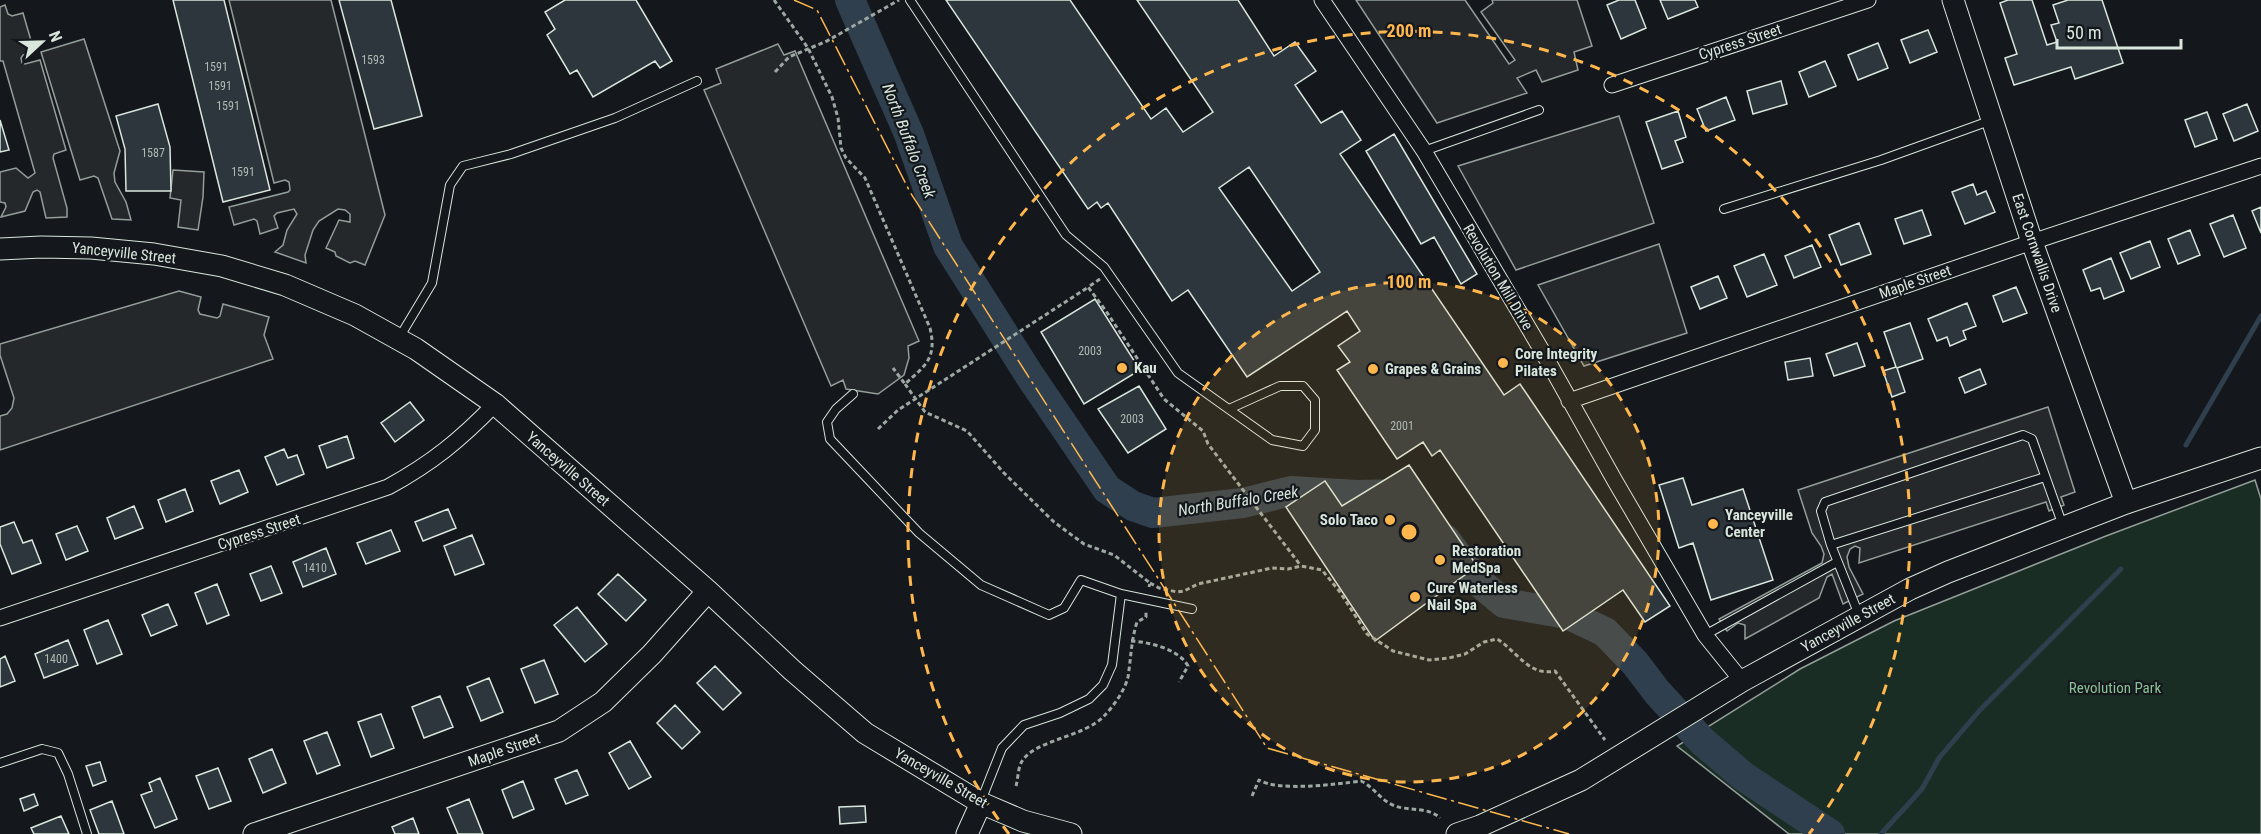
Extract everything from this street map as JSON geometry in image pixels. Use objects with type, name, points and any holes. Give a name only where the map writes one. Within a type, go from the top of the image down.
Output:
[{"type":"main road","name":"East Cornwallis Drive","points":[[1953,0],[2032,242],[2126,503]]},
{"type":"main road","name":"Yanceyville Street","points":[[0,249],[91,248],[154,254],[222,266],[285,285],[355,315],[416,350],[495,404],[708,591],[792,670],[866,733],[981,803],[1023,821],[1071,834]]},
{"type":"main road","name":"Yanceyville Street","points":[[1457,834],[1550,796],[1601,769],[1742,681],[1910,589],[2126,503],[2261,458]]},
{"type":"main road","name":"Maple Street","points":[[254,834],[559,730],[603,702],[652,654],[708,591]]},
{"type":"main road","points":[[968,834],[981,803]]},
{"type":"street","name":"Revolution Mill Drive","points":[[1322,0],[1424,151],[1705,635],[1742,681]]},
{"type":"street","name":"Cypress Street","points":[[1612,85],[1868,0]]},
{"type":"street","name":"Maple Street","points":[[1569,400],[2261,166]]},
{"type":"street","name":"Cypress Street","points":[[0,618],[356,500],[388,487],[419,470],[465,436],[495,404]]},
{"type":"lane","points":[[910,0],[1066,235],[1109,273],[1178,373],[1272,440],[1303,446],[1315,430],[1315,400],[1303,386],[1280,386],[1229,409]]},
{"type":"lane","points":[[398,339],[432,283],[450,185],[463,166],[511,154],[615,118],[697,81]]},
{"type":"lane","points":[[1424,151],[1539,110]]},
{"type":"lane","points":[[1724,209],[1891,156],[1993,120]]},
{"type":"lane","points":[[853,394],[836,409],[827,422],[830,439],[919,533],[981,585],[1049,615],[1064,608],[1081,580],[1120,594],[1192,609]]},
{"type":"lane","points":[[1860,616],[1831,545],[1821,511],[1825,502],[2023,435],[2032,439],[2063,527]]},
{"type":"lane","points":[[1831,545],[2045,477]]},
{"type":"lane","points":[[1705,635],[1837,562]]},
{"type":"lane","points":[[981,803],[1002,748],[1024,725],[1060,713],[1089,699],[1103,685],[1112,665],[1120,594]]},
{"type":"lane","points":[[0,763],[42,749],[58,753],[68,774],[87,834]]},
{"type":"path","points":[[774,0],[808,48],[832,97],[838,117],[841,148],[846,158],[865,178],[930,328],[933,343],[931,356],[927,364],[905,384]]},
{"type":"path","points":[[775,72],[789,57],[827,41],[898,0]]},
{"type":"path","points":[[878,429],[898,410],[1109,273]]},
{"type":"path","points":[[1088,287],[1164,399],[1203,431],[1208,444],[1301,566]]},
{"type":"path","points":[[893,368],[925,412],[967,431],[1004,473],[1054,522],[1084,544],[1114,555],[1150,583],[1178,592],[1198,584],[1272,567],[1288,569],[1301,566],[1322,570],[1340,592],[1367,634],[1393,651],[1429,660],[1449,658],[1465,654],[1484,642],[1497,639],[1507,645],[1520,661],[1532,668],[1548,672],[1555,671],[1605,740]]},
{"type":"path","points":[[1146,599],[1150,583]]},
{"type":"path","points":[[1131,641],[1145,642],[1184,659],[1188,666],[1179,682]]},
{"type":"path","points":[[1252,796],[1259,780],[1266,784],[1283,786],[1361,781],[1381,798],[1396,806],[1432,813],[1440,818]]},
{"type":"green space","name":"Revolution Park","points":[[2255,480],[2261,499],[2261,834],[1789,834],[1677,746],[1800,669],[1894,621],[2106,536]]},
{"type":"shaded area","points":[[229,0],[331,0],[385,215],[365,265],[355,261],[350,263],[326,248],[339,220],[350,222],[350,214],[345,210],[338,209],[319,221],[313,230],[305,255],[306,263],[275,252],[283,245],[287,230],[297,214],[294,209],[277,213],[274,216],[278,228],[260,234],[257,221],[254,219],[234,225],[229,207],[290,190],[289,182],[285,180],[274,183]]},
{"type":"shaded area","points":[[1356,0],[1465,0],[1509,64],[1515,60],[1481,12],[1493,3],[1492,0],[1577,0],[1592,46],[1574,52],[1578,70],[1542,82],[1536,70],[1517,78],[1527,93],[1437,123]]},
{"type":"shaded area","points":[[5,5],[8,14],[12,16],[23,13],[34,51],[23,55],[22,63],[40,60],[66,150],[54,154],[53,158],[67,208],[67,217],[46,218],[40,192],[37,190],[33,192],[25,211],[1,217],[6,207],[5,203],[0,202],[0,172],[16,168],[28,178],[35,173],[3,61],[0,61],[0,7]]},
{"type":"shaded area","points":[[84,39],[120,151],[114,173],[115,182],[126,202],[131,220],[112,219],[98,178],[94,176],[80,180],[41,52]]},
{"type":"shaded area","points":[[778,44],[784,55],[795,51],[919,341],[908,346],[909,358],[904,375],[878,394],[846,389],[843,380],[831,386],[704,90],[721,83],[716,69]]},
{"type":"shaded area","points":[[1619,116],[1654,223],[1516,270],[1458,166]]},
{"type":"shaded area","points":[[173,170],[204,172],[198,230],[178,227],[181,200],[170,198]]},
{"type":"shaded area","points":[[1659,244],[1687,333],[1584,366],[1538,285]]},
{"type":"shaded area","points":[[179,291],[201,297],[198,310],[200,314],[217,318],[220,316],[223,304],[269,317],[264,335],[273,359],[0,450],[0,416],[7,414],[12,408],[14,398],[0,355],[0,344]]},
{"type":"shaded area","points":[[2048,407],[2075,492],[2061,497],[2064,505],[2049,511],[2046,502],[1859,563],[1860,548],[1855,546],[1850,549],[1847,557],[1849,567],[1863,594],[1843,604],[1832,574],[1827,577],[1819,598],[1745,639],[1745,625],[1738,623],[1727,631],[1719,619],[1822,563],[1824,554],[1812,533],[1798,490]]},
{"type":"building","points":[[173,0],[224,0],[270,190],[223,202]]},
{"type":"building","points":[[339,0],[391,0],[422,116],[374,129]]},
{"type":"building","points":[[565,0],[636,0],[672,61],[660,68],[655,61],[593,97],[577,70],[570,74],[547,35],[555,29],[545,12]]},
{"type":"building","points":[[946,0],[1070,0],[1151,119],[1166,108],[1183,132],[1213,112],[1137,0],[1238,0],[1274,56],[1295,42],[1316,71],[1295,85],[1321,123],[1342,111],[1361,140],[1340,154],[1504,395],[1520,384],[1670,606],[1645,622],[1623,590],[1563,631],[1440,450],[1432,456],[1423,442],[1397,459],[1337,370],[1350,362],[1338,346],[1360,331],[1347,311],[1247,377],[1188,290],[1172,301],[1108,203],[1101,208],[1097,202],[1088,209]],"holes":[[[1249,167],[1320,272],[1292,291],[1219,188]]]},
{"type":"building","points":[[1619,0],[1635,0],[1646,28],[1621,39],[1607,5]]},
{"type":"building","points":[[1660,0],[1695,0],[1698,7],[1668,19]]},
{"type":"building","points":[[2008,0],[2032,0],[2047,45],[2057,42],[2051,25],[2059,23],[2053,5],[2068,0],[2102,0],[2123,63],[2075,79],[2071,67],[2014,85],[2005,58],[2017,54],[2000,3]]},
{"type":"building","points":[[1928,30],[1937,52],[1910,63],[1901,40]]},
{"type":"building","points":[[1878,43],[1888,68],[1858,80],[1848,55]]},
{"type":"building","points":[[1825,61],[1836,86],[1809,97],[1799,72]]},
{"type":"building","points":[[1781,81],[1787,104],[1753,114],[1747,91]]},
{"type":"building","points":[[1726,97],[1735,120],[1706,131],[1697,109]]},
{"type":"building","points":[[158,104],[170,147],[171,191],[126,191],[125,149],[116,116]]},
{"type":"building","points":[[2247,104],[2258,131],[2234,141],[2223,114]]},
{"type":"building","points":[[1678,111],[1686,137],[1675,141],[1683,162],[1662,169],[1646,122]]},
{"type":"building","points":[[2207,112],[2217,139],[2195,147],[2185,120]]},
{"type":"building","points":[[0,120],[9,150],[0,152]]},
{"type":"building","points":[[1394,134],[1477,274],[1461,284],[1434,237],[1421,244],[1366,151]]},
{"type":"building","points":[[1973,184],[1977,195],[1986,191],[1995,212],[1965,224],[1952,192]]},
{"type":"building","points":[[2261,207],[2261,233],[2252,211]]},
{"type":"building","points":[[1922,210],[1931,235],[1904,244],[1895,219]]},
{"type":"building","points":[[2233,215],[2246,248],[2224,257],[2210,224]]},
{"type":"building","points":[[1859,223],[1871,254],[1841,265],[1829,235]]},
{"type":"building","points":[[2190,230],[2200,255],[2178,264],[2168,239]]},
{"type":"building","points":[[2150,241],[2160,267],[2131,279],[2120,253]]},
{"type":"building","points":[[1812,245],[1821,267],[1794,278],[1785,256]]},
{"type":"building","points":[[1764,254],[1777,285],[1747,297],[1734,266]]},
{"type":"building","points":[[2111,258],[2124,291],[2104,299],[2100,288],[2091,291],[2083,270]]},
{"type":"building","points":[[1718,276],[1727,298],[1700,309],[1691,287]]},
{"type":"building","points":[[2016,287],[2027,313],[2003,322],[1993,296]]},
{"type":"building","points":[[1095,299],[1140,370],[1084,404],[1041,332]]},
{"type":"building","points":[[1967,303],[1976,326],[1963,331],[1966,339],[1950,346],[1947,337],[1937,341],[1928,319]]},
{"type":"building","points":[[1910,323],[1923,359],[1897,368],[1905,392],[1892,397],[1883,371],[1896,367],[1884,332]]},
{"type":"building","points":[[1857,343],[1865,366],[1834,376],[1826,354]]},
{"type":"building","points":[[1810,358],[1813,376],[1788,380],[1785,362]]},
{"type":"building","points":[[1980,369],[1986,384],[1965,393],[1959,378]]},
{"type":"building","points":[[1139,386],[1166,429],[1128,453],[1098,409]]},
{"type":"building","points":[[410,402],[424,420],[395,442],[381,423]]},
{"type":"building","points":[[347,436],[354,458],[327,468],[319,446]]},
{"type":"building","points":[[284,449],[288,458],[297,455],[304,474],[277,485],[265,457]]},
{"type":"building","points":[[1409,465],[1477,566],[1375,641],[1286,507],[1325,481],[1342,506]]},
{"type":"building","points":[[239,470],[248,492],[220,504],[211,481]]},
{"type":"building","name":"Yanceyville Center","points":[[1683,478],[1692,505],[1743,489],[1773,580],[1711,600],[1693,543],[1679,548],[1659,485]]},
{"type":"building","points":[[185,489],[193,511],[166,522],[158,500]]},
{"type":"building","points":[[134,506],[143,528],[115,539],[107,518]]},
{"type":"building","points":[[448,509],[456,528],[423,541],[415,522]]},
{"type":"building","points":[[14,522],[23,543],[32,540],[41,563],[12,574],[0,544],[0,527]]},
{"type":"building","points":[[77,526],[88,551],[66,560],[56,534]]},
{"type":"building","points":[[391,530],[400,551],[366,564],[357,543]]},
{"type":"building","points":[[472,535],[484,564],[455,575],[444,546]]},
{"type":"building","points":[[326,548],[336,574],[303,587],[293,562]]},
{"type":"building","points":[[271,566],[282,593],[261,601],[250,574]]},
{"type":"building","points":[[618,574],[646,600],[626,621],[598,594]]},
{"type":"building","points":[[217,584],[229,615],[207,624],[195,593]]},
{"type":"building","points":[[168,604],[177,625],[151,636],[142,615]]},
{"type":"building","points":[[577,607],[607,644],[585,662],[554,625]]},
{"type":"building","points":[[108,620],[122,654],[97,664],[84,630]]},
{"type":"building","points":[[68,640],[78,665],[44,678],[35,654]]},
{"type":"building","points":[[5,656],[15,681],[0,687],[0,659]]},
{"type":"building","points":[[544,660],[558,694],[535,703],[521,669]]},
{"type":"building","points":[[715,666],[741,693],[723,710],[697,683]]},
{"type":"building","points":[[489,678],[503,712],[481,721],[467,687]]},
{"type":"building","points":[[440,696],[453,727],[424,738],[412,707]]},
{"type":"building","points":[[675,705],[700,732],[682,749],[657,723]]},
{"type":"building","points":[[381,714],[394,748],[371,757],[358,722]]},
{"type":"building","points":[[327,732],[340,765],[317,774],[304,741]]},
{"type":"building","points":[[630,741],[651,777],[629,789],[609,753]]},
{"type":"building","points":[[272,749],[286,783],[263,793],[249,759]]},
{"type":"building","points":[[100,762],[106,781],[93,786],[86,766]]},
{"type":"building","points":[[218,768],[231,801],[209,809],[196,776]]},
{"type":"building","points":[[577,770],[588,795],[566,804],[555,779]]},
{"type":"building","points":[[160,778],[177,819],[155,828],[141,795],[152,791],[149,783]]},
{"type":"building","points":[[523,781],[534,809],[513,818],[502,790]]},
{"type":"building","points":[[34,794],[38,805],[24,811],[20,799]]},
{"type":"building","points":[[469,799],[483,834],[458,834],[447,808]]},
{"type":"building","points":[[112,801],[124,834],[99,834],[90,810]]},
{"type":"building","points":[[865,806],[866,822],[840,824],[839,807]]},
{"type":"building","points":[[61,816],[69,834],[34,834],[31,828]]},
{"type":"building","points":[[413,818],[419,834],[395,834],[392,827]]},
{"type":"waterway","name":"North Buffalo Creek","points":[[850,0],[909,134],[948,246],[1030,376],[1107,489],[1133,506],[1153,513],[1243,503],[1291,491],[1357,495],[1401,494]]},
{"type":"waterway","points":[[2186,445],[2261,316]]},
{"type":"waterway","name":"North Buffalo Creek","points":[[1445,539],[1474,578],[1504,603],[1567,614],[1605,632],[1635,663],[1657,692],[1702,741],[1743,776],[1830,834]]},
{"type":"waterway","points":[[1881,834],[1922,789],[1939,758],[1980,710],[2121,569]]},
{"type":"power","points":[[794,0],[817,10],[910,192],[1267,748],[1569,834]]},
{"type":"place","name":"Core Integrity Pilates","points":[[1503,363]]},
{"type":"place","name":"Kau","points":[[1122,368]]},
{"type":"place","name":"Grapes & Grains","points":[[1373,369]]},
{"type":"place","name":"Solo Taco","points":[[1390,520]]},
{"type":"place","name":"Yanceyville Center","points":[[1713,524]]},
{"type":"place","name":"Restoration MedSpa","points":[[1440,560]]},
{"type":"place","name":"Cure Waterless Nail Spa","points":[[1415,597]]}]
